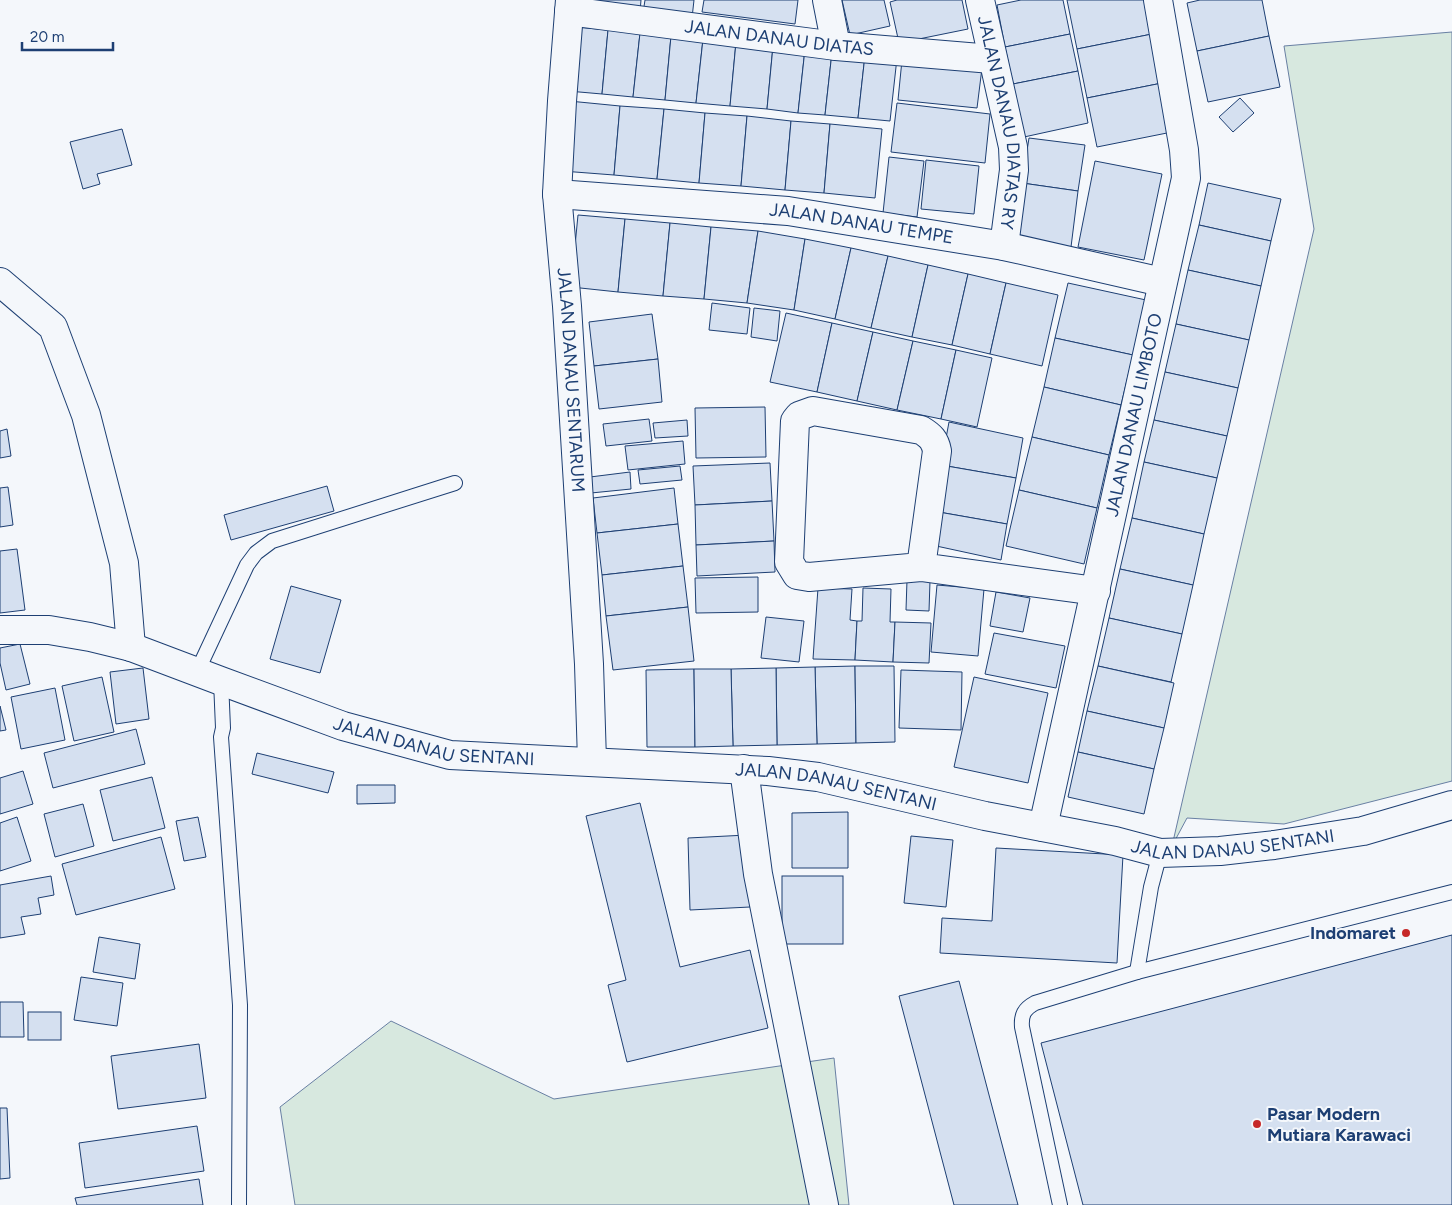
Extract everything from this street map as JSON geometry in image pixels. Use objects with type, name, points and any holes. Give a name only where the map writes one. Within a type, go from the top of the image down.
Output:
[{"type":"street","points":[[827,0],[836,46]]},
{"type":"street","name":"JALAN DANAU DIATAS RY","points":[[980,0],[1013,147],[1014,170],[1004,246]]},
{"type":"street","name":"JALAN DANAU LIMBOTO","points":[[1043,827],[1186,178],[1184,150],[1158,0]]},
{"type":"street","name":"JALAN DANAU DIATAS","points":[[569,5],[836,46],[992,59]]},
{"type":"street","name":"JALAN DANAU SENTARUM","points":[[569,5],[557,194],[567,306],[589,664],[592,761]]},
{"type":"street","name":"JALAN DANAU TEMPE","points":[[557,194],[788,211],[1004,246],[1162,282]]},
{"type":"street","points":[[0,282],[53,327],[86,415],[124,563],[131,646]]},
{"type":"street","points":[[921,568],[937,451],[936,441],[921,430],[814,410],[799,416],[795,421],[789,562],[797,574],[809,577],[921,568],[1096,591]]},
{"type":"street","name":"JALAN DANAU SENTANI","points":[[0,630],[49,630],[131,646],[343,726],[450,755],[744,769],[818,777],[985,816],[1115,841],[1160,853],[1229,850],[1362,831],[1452,805]]},
{"type":"street","points":[[744,769],[758,874],[824,1205]]},
{"type":"lane","points":[[239,1205],[240,1005],[221,737],[223,728],[209,677],[247,565],[256,553],[272,541],[455,483]]},
{"type":"lane","points":[[1137,972],[1151,887],[1160,853]]},
{"type":"lane","points":[[1060,1205],[1022,1027],[1021,1016],[1027,1007],[1137,972],[1452,892]]},
{"type":"shaded area","points":[[1452,32],[1452,781],[1284,824],[1187,818],[1172,846],[1314,229],[1284,46]]},
{"type":"shaded area","points":[[391,1021],[554,1099],[834,1058],[849,1205],[295,1205],[280,1107]]},
{"type":"building","points":[[576,0],[641,0],[640,12]]},
{"type":"building","points":[[645,0],[694,0],[692,18],[643,13]]},
{"type":"building","points":[[704,0],[798,0],[795,24],[702,12]]},
{"type":"building","points":[[842,0],[884,0],[890,26],[850,35]]},
{"type":"building","points":[[897,0],[962,0],[968,29],[899,43],[890,2]]},
{"type":"building","points":[[1021,0],[1063,0],[1070,34],[1005,47],[997,5]]},
{"type":"building","points":[[1067,0],[1145,0],[1152,34],[1077,49]]},
{"type":"building","points":[[1200,0],[1262,0],[1269,36],[1197,51],[1187,3]]},
{"type":"building","points":[[574,27],[608,30],[602,94],[568,91]]},
{"type":"building","points":[[608,30],[640,33],[633,97],[602,94]]},
{"type":"building","points":[[640,33],[671,36],[665,100],[633,97]]},
{"type":"building","points":[[1070,34],[1078,71],[1013,84],[1005,47]]},
{"type":"building","points":[[1152,34],[1162,83],[1087,98],[1077,49]]},
{"type":"building","points":[[671,36],[703,39],[696,103],[665,100]]},
{"type":"building","points":[[1269,36],[1280,87],[1208,102],[1197,51]]},
{"type":"building","points":[[703,39],[736,42],[730,106],[696,103]]},
{"type":"building","points":[[736,42],[773,46],[767,109],[730,106]]},
{"type":"building","points":[[773,46],[805,49],[798,113],[767,109]]},
{"type":"building","points":[[805,49],[832,52],[825,115],[798,113]]},
{"type":"building","points":[[832,52],[865,55],[858,118],[825,115]]},
{"type":"building","points":[[865,55],[897,58],[890,121],[858,118]]},
{"type":"building","points":[[902,60],[982,68],[977,108],[898,100]]},
{"type":"building","points":[[1078,71],[1088,123],[1024,137],[1013,84]]},
{"type":"building","points":[[1162,83],[1172,132],[1097,147],[1087,98]]},
{"type":"building","points":[[1240,98],[1254,113],[1233,132],[1219,117]]},
{"type":"building","points":[[569,101],[620,106],[614,175],[562,171]]},
{"type":"building","points":[[897,103],[990,114],[985,163],[891,152]]},
{"type":"building","points":[[620,106],[664,109],[657,179],[614,175]]},
{"type":"building","points":[[664,109],[705,113],[699,183],[657,179]]},
{"type":"building","points":[[705,113],[747,116],[741,186],[699,183]]},
{"type":"building","points":[[747,116],[791,121],[785,190],[741,186]]},
{"type":"building","points":[[791,121],[830,124],[824,193],[785,190]]},
{"type":"building","points":[[830,124],[882,129],[875,198],[824,193]]},
{"type":"building","points":[[122,129],[132,165],[97,174],[100,184],[83,189],[70,142]]},
{"type":"building","points":[[1029,138],[1085,145],[1078,191],[1022,183]]},
{"type":"building","points":[[889,157],[924,161],[917,217],[883,213]]},
{"type":"building","points":[[926,160],[979,166],[974,214],[921,209]]},
{"type":"building","points":[[1095,161],[1162,174],[1144,260],[1078,247]]},
{"type":"building","points":[[1022,183],[1078,191],[1071,247],[1015,240]]},
{"type":"building","points":[[1208,183],[1281,199],[1271,241],[1199,225]]},
{"type":"building","points":[[578,215],[625,219],[618,292],[571,287]]},
{"type":"building","points":[[625,219],[670,223],[663,296],[618,292]]},
{"type":"building","points":[[670,223],[711,227],[704,299],[663,296]]},
{"type":"building","points":[[1199,225],[1271,241],[1261,286],[1188,270]]},
{"type":"building","points":[[711,227],[758,231],[747,303],[704,299]]},
{"type":"building","points":[[758,231],[805,239],[794,310],[747,303]]},
{"type":"building","points":[[805,239],[851,248],[835,319],[794,310]]},
{"type":"building","points":[[851,248],[888,256],[871,328],[835,319]]},
{"type":"building","points":[[888,256],[928,265],[912,337],[871,328]]},
{"type":"building","points":[[928,265],[968,274],[952,345],[912,337]]},
{"type":"building","points":[[1188,270],[1261,286],[1249,340],[1176,324]]},
{"type":"building","points":[[968,274],[1006,283],[990,354],[952,345]]},
{"type":"building","points":[[1006,283],[1058,295],[1042,366],[990,354]]},
{"type":"building","points":[[1068,283],[1146,300],[1133,355],[1055,338]]},
{"type":"building","points":[[712,303],[750,308],[747,334],[709,330]]},
{"type":"building","points":[[754,308],[780,311],[777,341],[751,337]]},
{"type":"building","points":[[786,313],[832,323],[817,392],[770,382]]},
{"type":"building","points":[[652,314],[658,359],[594,366],[589,322]]},
{"type":"building","points":[[832,323],[873,332],[857,401],[817,392]]},
{"type":"building","points":[[1176,324],[1249,340],[1238,388],[1165,372]]},
{"type":"building","points":[[873,332],[913,341],[897,410],[857,401]]},
{"type":"building","points":[[1055,338],[1133,355],[1121,405],[1044,387]]},
{"type":"building","points":[[913,341],[956,350],[941,419],[897,410]]},
{"type":"building","points":[[956,350],[992,358],[977,427],[941,419]]},
{"type":"building","points":[[658,359],[662,402],[599,409],[594,366]]},
{"type":"building","points":[[1165,372],[1238,388],[1227,436],[1154,420]]},
{"type":"building","points":[[1044,387],[1121,405],[1109,455],[1032,437]]},
{"type":"building","points":[[765,407],[766,457],[696,458],[695,408]]},
{"type":"building","points":[[649,419],[652,441],[606,446],[603,424]]},
{"type":"building","points":[[687,420],[688,436],[655,438],[653,423]]},
{"type":"building","points":[[1154,420],[1227,436],[1217,478],[1144,462]]},
{"type":"building","points":[[949,422],[1023,438],[1016,478],[941,465]]},
{"type":"building","points":[[7,429],[11,456],[0,458],[0,431]]},
{"type":"building","points":[[1032,437],[1109,455],[1097,508],[1019,490]]},
{"type":"building","points":[[683,441],[685,464],[628,470],[625,446]]},
{"type":"building","points":[[1144,462],[1217,478],[1204,534],[1132,518]]},
{"type":"building","points":[[770,463],[772,501],[695,505],[693,466]]},
{"type":"building","points":[[941,465],[1016,478],[1007,524],[933,511]]},
{"type":"building","points":[[680,466],[682,480],[640,484],[638,470]]},
{"type":"building","points":[[630,472],[631,489],[591,493],[590,477]]},
{"type":"building","points":[[327,486],[334,511],[231,540],[224,515]]},
{"type":"building","points":[[8,487],[13,525],[0,527],[0,488]]},
{"type":"building","points":[[674,488],[678,524],[597,533],[593,498]]},
{"type":"building","points":[[1019,490],[1097,508],[1084,564],[1006,546]]},
{"type":"building","points":[[772,501],[774,541],[696,545],[695,505]]},
{"type":"building","points":[[933,511],[1007,524],[1001,560],[927,544]]},
{"type":"building","points":[[1132,518],[1204,534],[1193,585],[1120,569]]},
{"type":"building","points":[[678,524],[683,566],[602,575],[597,533]]},
{"type":"building","points":[[774,541],[775,572],[697,576],[696,545]]},
{"type":"building","points":[[17,549],[25,610],[0,613],[0,551]]},
{"type":"building","points":[[683,566],[688,607],[606,616],[602,575]]},
{"type":"building","points":[[1120,569],[1193,585],[1182,634],[1109,618]]},
{"type":"building","points":[[758,577],[758,612],[696,613],[695,578]]},
{"type":"building","points":[[907,580],[930,581],[929,611],[906,610]]},
{"type":"building","points":[[937,585],[984,589],[978,656],[931,652]]},
{"type":"building","points":[[291,586],[341,600],[320,673],[270,659]]},
{"type":"building","points":[[818,588],[852,589],[850,620],[857,621],[855,660],[813,659]]},
{"type":"building","points":[[863,588],[891,589],[890,622],[895,622],[893,662],[855,660],[857,621],[862,621]]},
{"type":"building","points":[[996,592],[1030,598],[1023,632],[990,626]]},
{"type":"building","points":[[688,607],[694,661],[613,670],[606,616]]},
{"type":"building","points":[[766,617],[804,621],[799,662],[761,658]]},
{"type":"building","points":[[1109,618],[1182,634],[1171,682],[1098,666]]},
{"type":"building","points":[[895,622],[931,623],[929,663],[893,662]]},
{"type":"building","points":[[994,633],[1065,646],[1056,688],[985,674]]},
{"type":"building","points":[[20,644],[30,684],[6,690],[0,663],[0,648]]},
{"type":"building","points":[[855,666],[856,743],[817,744],[815,667]]},
{"type":"building","points":[[855,666],[894,666],[895,742],[856,743]]},
{"type":"building","points":[[1098,666],[1174,683],[1164,728],[1087,711]]},
{"type":"building","points":[[815,667],[817,744],[777,745],[776,668]]},
{"type":"building","points":[[143,668],[149,719],[116,724],[110,672]]},
{"type":"building","points":[[776,668],[777,745],[733,746],[731,669]]},
{"type":"building","points":[[694,669],[695,747],[647,747],[646,670]]},
{"type":"building","points":[[694,669],[731,669],[733,746],[695,747]]},
{"type":"building","points":[[901,670],[962,672],[961,730],[899,728]]},
{"type":"building","points":[[102,677],[114,732],[74,741],[62,686]]},
{"type":"building","points":[[974,677],[1048,693],[1028,783],[954,767]]},
{"type":"building","points":[[55,688],[65,740],[21,749],[11,697]]},
{"type":"building","points":[[0,706],[6,730],[0,731]]},
{"type":"building","points":[[1087,711],[1164,728],[1154,769],[1078,752]]},
{"type":"building","points":[[136,729],[145,764],[53,788],[44,753]]},
{"type":"building","points":[[1078,752],[1154,769],[1144,814],[1068,797]]},
{"type":"building","points":[[257,753],[334,772],[328,793],[252,774]]},
{"type":"building","points":[[23,771],[33,804],[0,814],[0,778]]},
{"type":"building","points":[[152,777],[165,828],[113,841],[100,790]]},
{"type":"building","points":[[357,785],[395,785],[395,803],[357,804]]},
{"type":"building","points":[[640,803],[680,967],[750,950],[768,1028],[627,1062],[608,985],[626,980],[586,816]]},
{"type":"building","points":[[83,804],[94,846],[55,857],[44,814]]},
{"type":"building","points":[[848,812],[848,868],[792,868],[792,813]]},
{"type":"building","points":[[17,817],[31,861],[0,871],[0,823]]},
{"type":"building","points":[[198,817],[206,857],[184,861],[176,821]]},
{"type":"building","points":[[747,835],[750,907],[690,910],[688,838]]},
{"type":"building","points":[[911,836],[953,840],[946,907],[904,903]]},
{"type":"building","points":[[161,837],[175,889],[76,915],[62,864]]},
{"type":"building","points":[[996,848],[1123,855],[1117,963],[940,953],[942,918],[992,921]]},
{"type":"building","points":[[51,876],[54,895],[38,898],[41,914],[21,917],[25,934],[0,938],[0,885]]},
{"type":"building","points":[[782,876],[843,876],[843,944],[782,944]]},
{"type":"building","name":"Pasar Modern Mutiara Karawaci","points":[[1452,935],[1452,1205],[1083,1205],[1041,1043]]},
{"type":"building","points":[[99,937],[140,944],[135,979],[93,972]]},
{"type":"building","points":[[81,977],[123,983],[117,1026],[74,1020]]},
{"type":"building","points":[[959,981],[1018,1205],[954,1205],[899,996]]},
{"type":"building","points":[[0,1002],[23,1002],[24,1037],[0,1037]]},
{"type":"building","points":[[28,1012],[61,1012],[61,1040],[28,1040]]},
{"type":"building","points":[[199,1044],[206,1098],[118,1109],[111,1056]]},
{"type":"building","points":[[0,1108],[7,1108],[10,1178],[0,1179]]},
{"type":"building","points":[[197,1126],[204,1171],[85,1188],[79,1143]]},
{"type":"building","points":[[199,1179],[203,1205],[77,1205],[75,1198]]},
{"type":"place","name":"Indomaret","points":[[1406,933]]},
{"type":"place","name":"Pasar Modern Mutiara Karawaci","points":[[1257,1124]]}]
